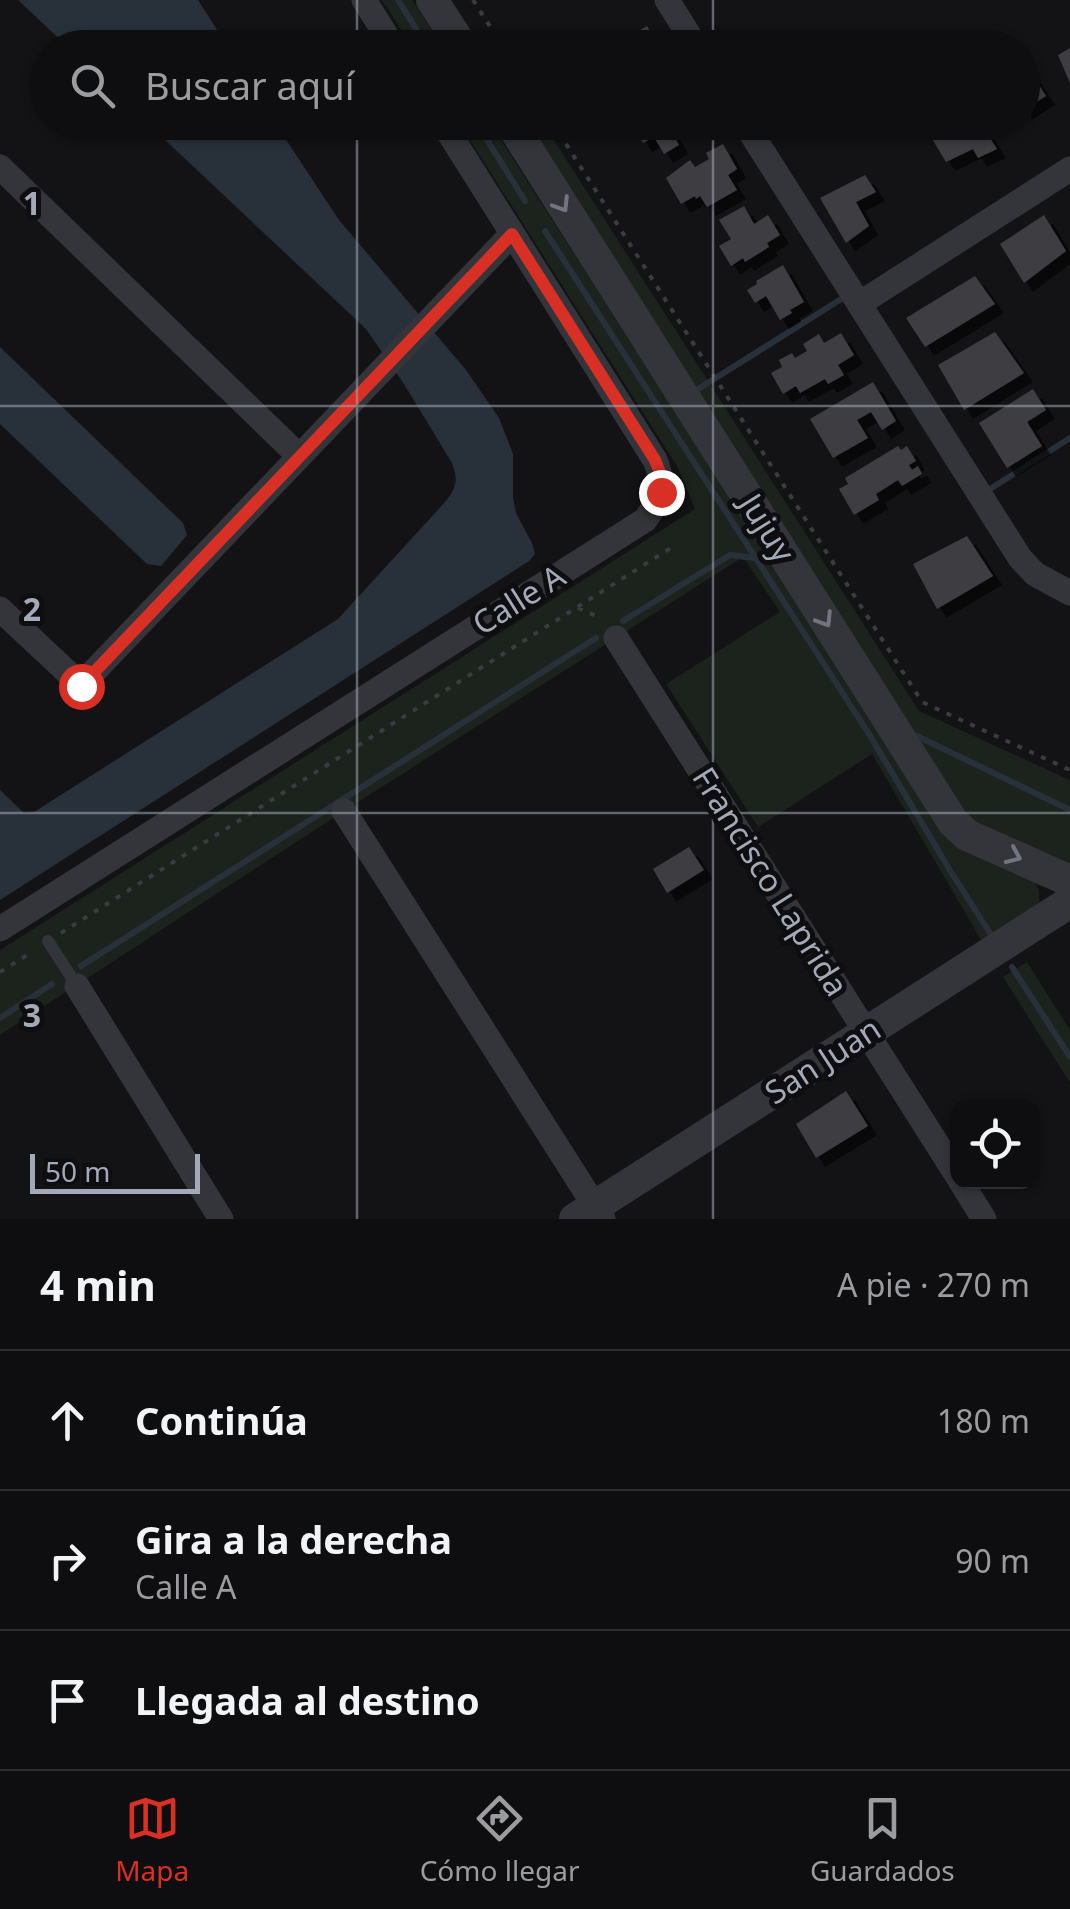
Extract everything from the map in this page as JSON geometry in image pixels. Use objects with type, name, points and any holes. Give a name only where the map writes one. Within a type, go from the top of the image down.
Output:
[{"type":"street","points":[[364,0],[383,30]]},
{"type":"street","points":[[432,0],[451,30]]},
{"type":"street","points":[[667,0],[685,30]]},
{"type":"street","name":"Calle A","points":[[0,929],[645,520],[656,506],[661,475],[655,460],[453,140]]},
{"type":"street","name":"Jujuy","points":[[521,140],[953,822],[968,835],[1070,881]]},
{"type":"street","points":[[755,140],[1020,558],[1035,574],[1070,593]]},
{"type":"street","points":[[0,167],[299,456]]},
{"type":"street","points":[[859,304],[1070,169]]},
{"type":"street","points":[[0,609],[81,686],[512,234]]},
{"type":"street","name":"Francisco Laprida","points":[[616,638],[950,1165]]},
{"type":"street","points":[[344,811],[591,1215]]},
{"type":"street","name":"San Juan","points":[[591,1215],[1070,902]]},
{"type":"street","points":[[77,986],[221,1219]]},
{"type":"street","name":"Francisco Laprida","points":[[965,1189],[984,1219]]},
{"type":"lane","points":[[48,941],[77,986]]},
{"type":"path","points":[[474,0],[493,30]]},
{"type":"path","points":[[563,140],[922,702],[1070,770]]},
{"type":"path","points":[[0,972],[674,546]]},
{"type":"shaded area","points":[[18,0],[198,0],[217,30],[50,30]]},
{"type":"shaded area","points":[[382,0],[412,0],[432,30],[401,30]]},
{"type":"shaded area","points":[[165,140],[286,140],[339,220],[466,370],[499,418],[513,454],[516,513],[535,554],[0,900],[0,790],[24,813],[34,812],[338,619],[446,501],[455,483],[452,463],[366,329]]},
{"type":"shaded area","points":[[470,140],[501,140],[903,759],[1034,881],[1039,890],[1039,908],[983,943],[872,754],[758,827],[666,684],[780,612],[743,557],[0,1035],[0,950],[695,509],[677,466]]},
{"type":"shaded area","points":[[533,140],[554,140],[919,711],[1070,780],[1070,871],[962,821]]},
{"type":"shaded area","points":[[0,347],[183,523],[187,535],[161,566],[147,564],[0,424]]},
{"type":"shaded area","points":[[1027,962],[1070,1030],[1070,1083],[1003,977]]},
{"type":"building","points":[[1070,48],[1070,83],[1058,55]]},
{"type":"building","points":[[656,140],[676,140],[679,145],[664,154]]},
{"type":"building","points":[[933,140],[991,140],[997,149],[978,158],[973,149],[946,162]]},
{"type":"building","points":[[723,144],[737,169],[728,175],[737,190],[707,207],[700,196],[681,204],[666,178],[690,160],[695,167],[709,159],[706,153]]},
{"type":"building","points":[[865,175],[876,192],[856,202],[869,226],[846,243],[820,198]]},
{"type":"building","points":[[744,206],[754,224],[768,215],[780,235],[767,243],[769,247],[731,266],[719,246],[731,239],[719,220]]},
{"type":"building","points":[[1044,215],[1066,251],[1024,283],[1000,244]]},
{"type":"building","points":[[783,265],[804,302],[780,320],[766,296],[755,303],[747,290]]},
{"type":"building","points":[[975,276],[995,304],[925,347],[906,318]]},
{"type":"building","points":[[995,332],[1024,373],[964,410],[938,365]]},
{"type":"building","points":[[841,333],[854,355],[838,365],[844,375],[828,384],[825,379],[800,393],[796,386],[783,394],[771,373],[782,367],[779,360],[807,351],[803,344],[819,334],[824,343]]},
{"type":"building","points":[[873,382],[896,421],[882,430],[871,412],[857,420],[868,438],[833,458],[810,419]]},
{"type":"building","points":[[1033,389],[1046,410],[1027,422],[1042,446],[1007,468],[979,423]]},
{"type":"building","points":[[898,446],[901,450],[907,446],[916,461],[909,465],[912,470],[918,466],[922,474],[902,486],[898,480],[876,494],[879,500],[854,515],[839,489],[848,484],[845,478]]},
{"type":"building","points":[[967,536],[993,576],[937,609],[913,564]]},
{"type":"building","points":[[689,847],[704,870],[667,893],[653,869]]},
{"type":"building","points":[[846,1091],[868,1126],[816,1158],[796,1124]]},
{"type":"waterway","points":[[398,0],[417,30]]},
{"type":"waterway","points":[[487,140],[525,201]]},
{"type":"waterway","points":[[545,231],[869,734],[990,933]]},
{"type":"waterway","points":[[695,391],[846,296]]},
{"type":"waterway","points":[[987,491],[1070,438]]},
{"type":"waterway","points":[[623,621],[730,555],[755,558]]},
{"type":"waterway","points":[[81,966],[596,638]]},
{"type":"waterway","points":[[917,736],[1070,810]]},
{"type":"waterway","points":[[1012,967],[1070,1057]]},
{"type":"waterway","points":[[0,1018],[52,984]]},
{"type":"route","points":[[81,686],[512,234],[655,460],[661,475],[661,492]]}]
